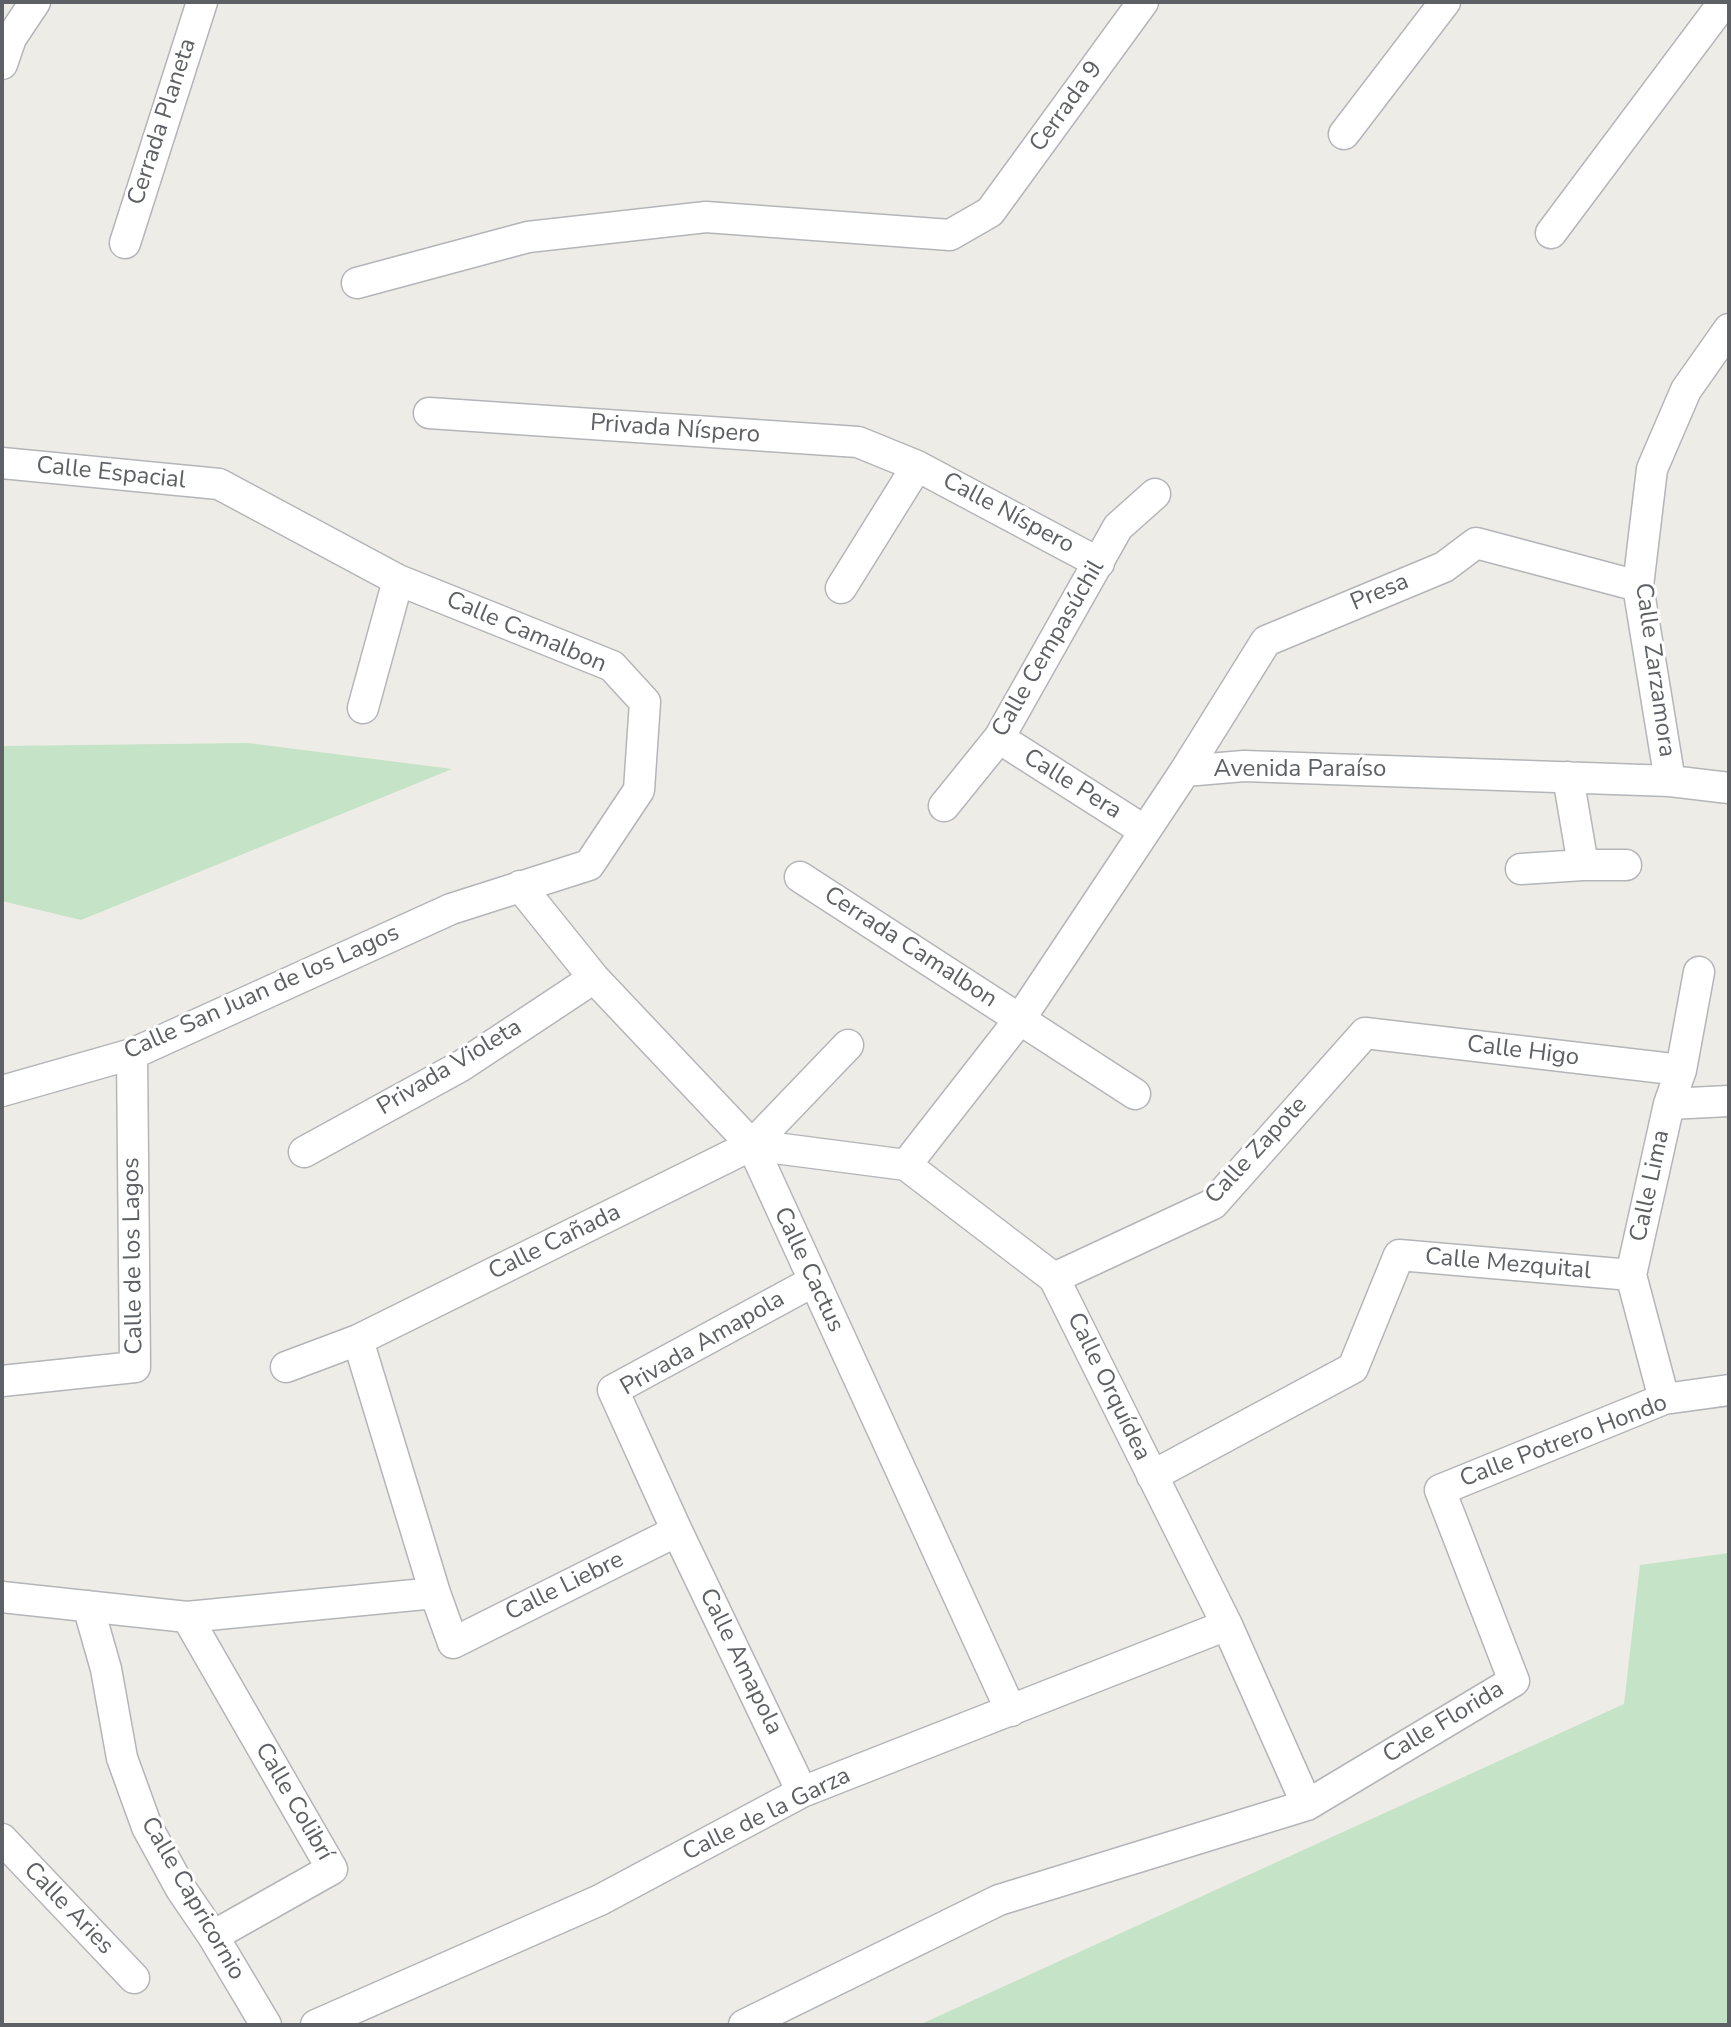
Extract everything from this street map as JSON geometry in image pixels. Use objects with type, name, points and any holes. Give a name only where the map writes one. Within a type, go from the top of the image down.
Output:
[{"type":"street","points":[[2,64],[11,38],[35,2]]},
{"type":"street","name":"Cerrada Planeta","points":[[125,243],[202,2]]},
{"type":"street","name":"Cerrada 9","points":[[357,283],[528,237],[706,217],[950,235],[990,212],[1143,2]]},
{"type":"street","points":[[1344,134],[1445,2]]},
{"type":"street","points":[[1551,233],[1724,2]]},
{"type":"street","name":"Calle Zarzamora","points":[[1670,781],[1638,586],[1652,469],[1686,390],[1729,329]]},
{"type":"street","name":"Privada Níspero","points":[[429,412],[858,442],[917,466]]},
{"type":"street","name":"Calle Espacial","points":[[2,463],[219,484]]},
{"type":"street","points":[[841,588],[917,466]]},
{"type":"street","name":"Calle Níspero","points":[[917,466],[1098,563]]},
{"type":"street","name":"Calle Camalbon","points":[[219,484],[398,580],[612,666],[645,702],[639,790],[589,865],[520,887]]},
{"type":"street","name":"Calle Cempasúchil","points":[[944,806],[999,738],[1118,527],[1155,494]]},
{"type":"street","name":"Presa","points":[[1185,771],[1266,641],[1444,567],[1476,543],[1638,586]]},
{"type":"street","points":[[363,708],[398,580]]},
{"type":"street","name":"Calle Pera","points":[[999,738],[1145,831]]},
{"type":"street","name":"Avenida Paraíso","points":[[906,1165],[1020,1019],[1185,771],[1244,766],[1670,781],[1729,788]]},
{"type":"street","points":[[1568,777],[1583,865]]},
{"type":"street","points":[[1521,869],[1626,865]]},
{"type":"street","name":"Cerrada Camalbon","points":[[800,877],[1135,1094]]},
{"type":"street","name":"Calle Cactus","points":[[520,887],[594,978],[752,1145],[1010,1711]]},
{"type":"street","name":"Calle San Juan de los Lagos","points":[[2,1091],[132,1054],[451,909],[520,887]]},
{"type":"street","name":"Calle Lima","points":[[1664,1399],[1631,1275],[1669,1104],[1681,1070],[1699,972]]},
{"type":"street","name":"Privada Violeta","points":[[304,1152],[461,1066],[594,978]]},
{"type":"street","name":"Calle Higo","points":[[1366,1033],[1681,1070]]},
{"type":"street","name":"Calle Zapote","points":[[1054,1278],[1213,1204],[1366,1033]]},
{"type":"street","points":[[752,1145],[848,1045]]},
{"type":"street","name":"Calle de los Lagos","points":[[2,1381],[135,1367],[132,1054]]},
{"type":"street","points":[[1669,1104],[1729,1101]]},
{"type":"street","name":"Calle Orquídea","points":[[752,1145],[906,1165],[1054,1278],[1227,1625],[1307,1805]]},
{"type":"street","name":"Calle Cañada","points":[[286,1367],[359,1340],[752,1145]]},
{"type":"street","name":"Calle Mezquital","points":[[1152,1476],[1353,1368],[1399,1255],[1631,1275]]},
{"type":"street","name":"Privada Amapola","points":[[677,1531],[613,1390],[814,1281]]},
{"type":"street","points":[[2,1597],[187,1617],[435,1593],[359,1340]]},
{"type":"street","name":"Calle Potrero Hondo","points":[[1440,1490],[1664,1399],[1729,1390]]},
{"type":"street","name":"Calle Florida","points":[[1307,1805],[1514,1681],[1440,1490]]},
{"type":"street","name":"Calle Liebre","points":[[435,1593],[453,1643],[677,1531]]},
{"type":"street","name":"Calle Amapola","points":[[677,1531],[802,1792]]},
{"type":"street","name":"Calle Capricornio","points":[[88,1606],[106,1669],[122,1758],[147,1827],[181,1889],[267,2025]]},
{"type":"street","name":"Calle Colibrí","points":[[187,1617],[332,1869],[213,1936]]},
{"type":"street","name":"Calle de la Garza","points":[[316,2025],[600,1900],[802,1792],[1227,1625]]},
{"type":"street","points":[[744,2025],[999,1900],[1307,1805]]},
{"type":"street","name":"Calle Aries","points":[[2,1839],[134,1978]]},
{"type":"green space","points":[[248,743],[452,769],[81,920],[2,901],[2,746]]},
{"type":"green space","points":[[1729,1553],[1729,2025],[919,2025],[1624,1704],[1640,1565]]}]
